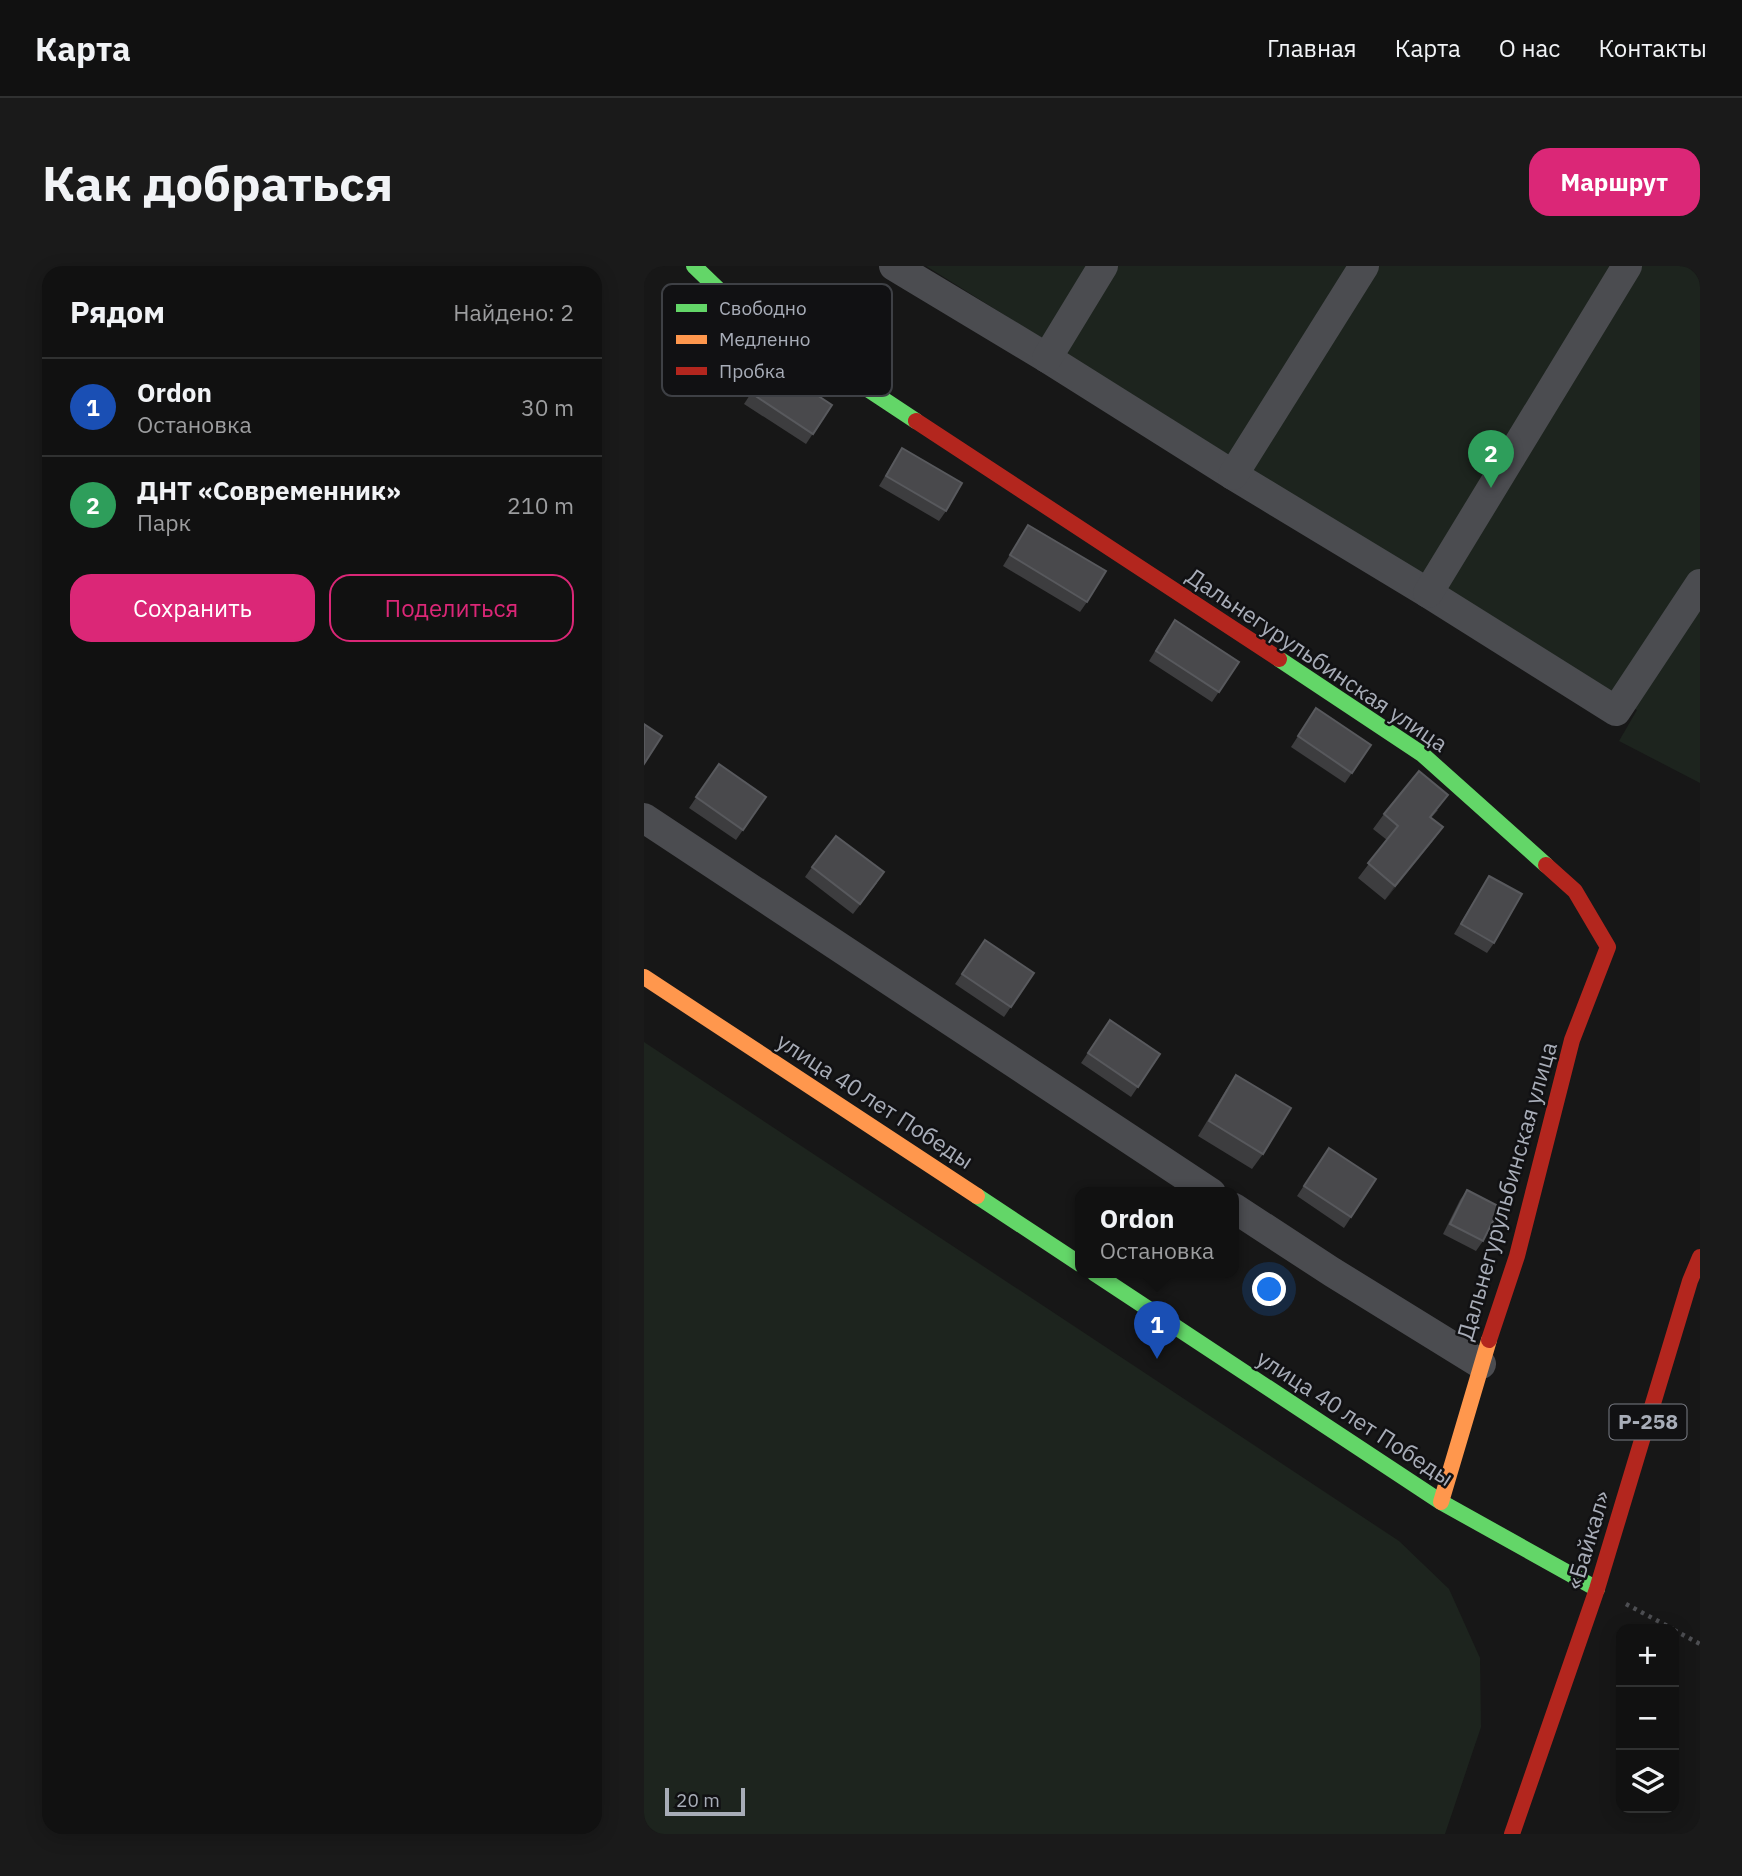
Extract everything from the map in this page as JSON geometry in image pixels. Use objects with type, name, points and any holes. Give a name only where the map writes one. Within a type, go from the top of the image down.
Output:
[{"type":"main road","name":"Дальнегурульбинская улица","points":[[694,266],[713,284]]},
{"type":"main road","name":"Дальнегурульбинская улица","points":[[879,396],[1422,754],[1575,891],[1608,947],[1572,1040],[1517,1256],[1481,1364],[1441,1502]]},
{"type":"main road","name":"улица 40 лет Победы","points":[[644,977],[1075,1261]]},
{"type":"main road","name":"«Байкал»","points":[[1512,1834],[1597,1589],[1690,1281],[1700,1256]]},
{"type":"main road","name":"улица 40 лет Победы","points":[[1102,1278],[1441,1502],[1597,1589]]},
{"type":"street","points":[[894,266],[1616,711],[1700,584]]},
{"type":"street","points":[[1047,358],[1103,266]]},
{"type":"street","points":[[1233,475],[1364,266]]},
{"type":"street","points":[[1428,593],[1627,266]]},
{"type":"street","points":[[644,818],[1202,1187]]},
{"type":"street","points":[[1239,1211],[1481,1364]]},
{"type":"path","points":[[1597,1589],[1662,1624]]},
{"type":"path","points":[[1679,1633],[1700,1644]]},
{"type":"shaded area","points":[[926,266],[1700,266],[1700,783],[1619,741],[1637,710]]},
{"type":"shaded area","points":[[644,1042],[1399,1541],[1449,1589],[1480,1658],[1481,1727],[1445,1834],[644,1834]]},
{"type":"building","points":[[756,396],[818,396],[832,405],[813,434]]},
{"type":"building","points":[[902,448],[962,483],[946,511],[886,476]]},
{"type":"building","points":[[1028,525],[1106,571],[1087,602],[1010,555]]},
{"type":"building","points":[[1175,620],[1239,662],[1219,692],[1156,651]]},
{"type":"building","points":[[1316,708],[1371,745],[1352,773],[1298,736]]},
{"type":"building","points":[[644,724],[662,736],[644,764]]},
{"type":"building","points":[[719,764],[766,797],[743,830],[696,797]]},
{"type":"building","points":[[1419,771],[1448,795],[1430,817],[1443,827],[1395,886],[1368,863],[1398,826],[1384,814]]},
{"type":"building","points":[[836,836],[884,872],[860,904],[812,867]]},
{"type":"building","points":[[1489,876],[1522,894],[1494,943],[1461,924]]},
{"type":"building","points":[[985,940],[1034,973],[1011,1007],[962,974]]},
{"type":"building","points":[[1110,1020],[1160,1054],[1138,1087],[1088,1053]]},
{"type":"building","points":[[1236,1075],[1291,1108],[1263,1154],[1209,1121]]},
{"type":"building","points":[[1329,1148],[1376,1179],[1351,1217],[1304,1186]]},
{"type":"building","points":[[1467,1190],[1500,1207],[1483,1241],[1450,1224]]},
{"type":"traffic: fast","points":[[694,266],[713,284]]},
{"type":"traffic: fast","points":[[878,396],[916,421]]},
{"type":"traffic: fast","points":[[1279,659],[1422,754],[1546,865]]},
{"type":"traffic: fast","points":[[977,1196],[1075,1261]]},
{"type":"traffic: fast","points":[[1102,1278],[1441,1502],[1597,1589]]},
{"type":"traffic: slow","points":[[644,977],[977,1196]]},
{"type":"traffic: slow","points":[[1441,1502],[1489,1340]]},
{"type":"traffic: jam","points":[[916,421],[1279,659]]},
{"type":"traffic: jam","points":[[1489,1340],[1517,1256],[1572,1040],[1608,947],[1575,891],[1546,865]]},
{"type":"traffic: jam","points":[[1512,1834],[1597,1589],[1690,1281],[1700,1257]]},
{"type":"place","name":"ДНТ «Современник»","points":[[1491,488]]},
{"type":"place","name":"Ordon","points":[[1157,1359]]}]
